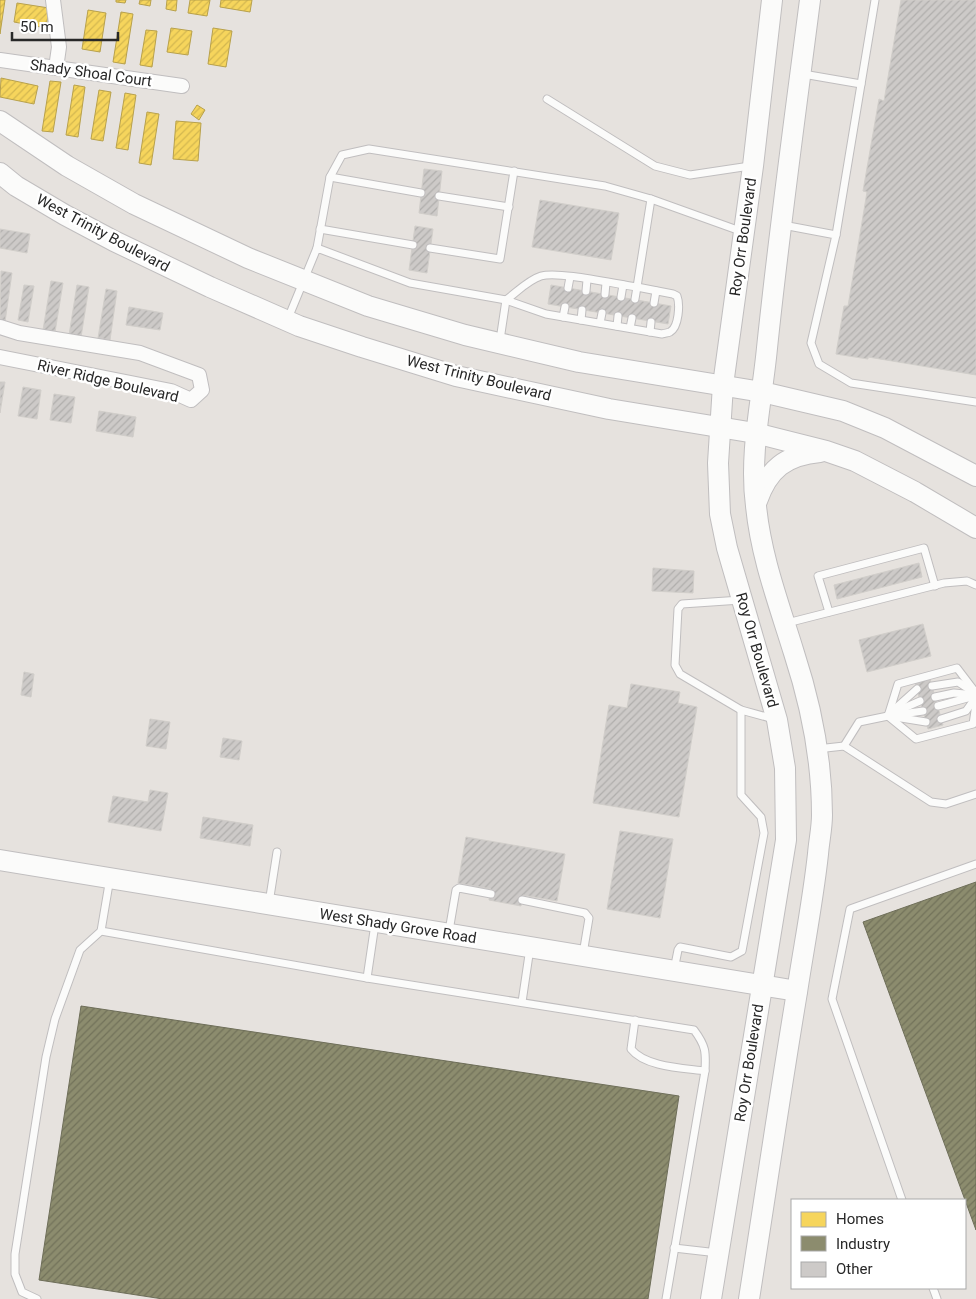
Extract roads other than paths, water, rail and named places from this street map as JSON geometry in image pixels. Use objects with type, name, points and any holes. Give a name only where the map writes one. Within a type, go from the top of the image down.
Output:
[{"type":"main road","name":"Roy Orr Boulevard","points":[[711,1299],[786,840],[785,768],[777,720],[742,600],[720,514],[718,463],[722,385],[753,166],[772,0]]},
{"type":"main road","points":[[749,1299],[774,1130],[815,880],[822,818],[821,773],[817,749],[802,679],[777,604],[764,552],[755,505],[753,466],[755,433],[762,392],[780,225],[810,0]]},
{"type":"main road","points":[[0,121],[67,166],[134,204],[248,258],[377,309],[431,326],[579,362],[762,392],[843,411],[884,428],[976,476]]},
{"type":"main road","name":"West Trinity Boulevard","points":[[0,172],[16,186],[106,236],[180,273],[287,321],[362,348],[456,376],[609,409],[755,433],[826,451],[855,461],[915,492],[976,528]]},
{"type":"main road","points":[[755,505],[763,484],[774,470],[788,459],[806,453],[826,451]]},
{"type":"main road","name":"West Shady Grove Road","points":[[0,860],[797,992]]},
{"type":"street","points":[[54,0],[59,47],[56,68]]},
{"type":"street","name":"Shady Shoal Court","points":[[0,60],[182,86]]},
{"type":"street","name":"River Ridge Boulevard","points":[[0,327],[19,333],[140,353],[199,375],[202,390],[190,400],[171,392],[0,357]]},
{"type":"lane","points":[[875,0],[836,235],[811,343],[819,364],[851,383],[976,402]]},
{"type":"lane","points":[[800,74],[861,84]]},
{"type":"lane","points":[[547,99],[655,166],[690,175],[753,166]]},
{"type":"lane","points":[[287,321],[316,248],[330,177],[342,155],[369,149],[605,186],[651,199],[743,233]]},
{"type":"lane","points":[[430,248],[500,259],[514,171]]},
{"type":"lane","points":[[330,177],[421,193]]},
{"type":"lane","points":[[439,196],[509,207]]},
{"type":"lane","points":[[635,300],[651,199]]},
{"type":"lane","points":[[780,225],[836,235]]},
{"type":"lane","points":[[320,229],[413,245]]},
{"type":"lane","points":[[316,248],[410,283],[506,300],[546,314],[662,334],[670,332],[675,326],[679,302],[677,296],[637,287],[558,275],[541,276],[529,282],[506,300],[500,343]]},
{"type":"lane","points":[[568,288],[570,277]]},
{"type":"lane","points":[[586,291],[588,280]]},
{"type":"lane","points":[[605,294],[606,283]]},
{"type":"lane","points":[[621,297],[623,285]]},
{"type":"lane","points":[[654,303],[656,291]]},
{"type":"lane","points":[[563,317],[565,307]]},
{"type":"lane","points":[[581,320],[582,310]]},
{"type":"lane","points":[[600,323],[602,313]]},
{"type":"lane","points":[[616,326],[618,316]]},
{"type":"lane","points":[[630,328],[632,318]]},
{"type":"lane","points":[[650,332],[651,322]]},
{"type":"lane","points":[[829,612],[818,576],[924,548],[935,586]]},
{"type":"lane","points":[[784,624],[935,586],[967,581],[976,585]]},
{"type":"lane","points":[[742,600],[682,604],[678,609],[675,665],[680,674],[741,710],[777,720]]},
{"type":"lane","points":[[888,716],[898,684],[948,670],[957,668],[976,695]]},
{"type":"lane","points":[[932,686],[958,682],[976,695]]},
{"type":"lane","points":[[888,716],[917,690]]},
{"type":"lane","points":[[935,697],[954,693],[976,695]]},
{"type":"lane","points":[[938,706],[976,695]]},
{"type":"lane","points":[[941,719],[966,711],[976,695]]},
{"type":"lane","points":[[888,716],[920,701]]},
{"type":"lane","points":[[888,716],[916,739],[973,724],[976,704]]},
{"type":"lane","points":[[674,971],[680,947],[731,957],[742,951],[764,833],[761,817],[741,795],[741,710]]},
{"type":"lane","points":[[844,746],[859,722],[923,711]]},
{"type":"lane","points":[[888,716],[926,722]]},
{"type":"lane","points":[[817,749],[844,746],[931,802],[946,804],[976,794]]},
{"type":"lane","points":[[268,904],[277,852]]},
{"type":"lane","points":[[902,1199],[832,999],[850,909],[976,864]]},
{"type":"lane","points":[[37,1299],[22,1292],[15,1274],[15,1254],[46,1057],[55,1019],[80,950],[101,931],[110,878]]},
{"type":"lane","points":[[448,934],[456,890],[459,888],[490,894]]},
{"type":"lane","points":[[522,900],[585,913],[589,918],[583,956]]},
{"type":"lane","points":[[367,978],[375,922]]},
{"type":"lane","points":[[101,931],[367,978],[694,1030],[703,1042],[706,1053],[705,1071],[666,1299]]},
{"type":"lane","points":[[522,1002],[530,948]]},
{"type":"lane","points":[[635,1020],[630,1049],[636,1056],[647,1061],[705,1071]]},
{"type":"lane","points":[[674,1248],[718,1253]]}]
